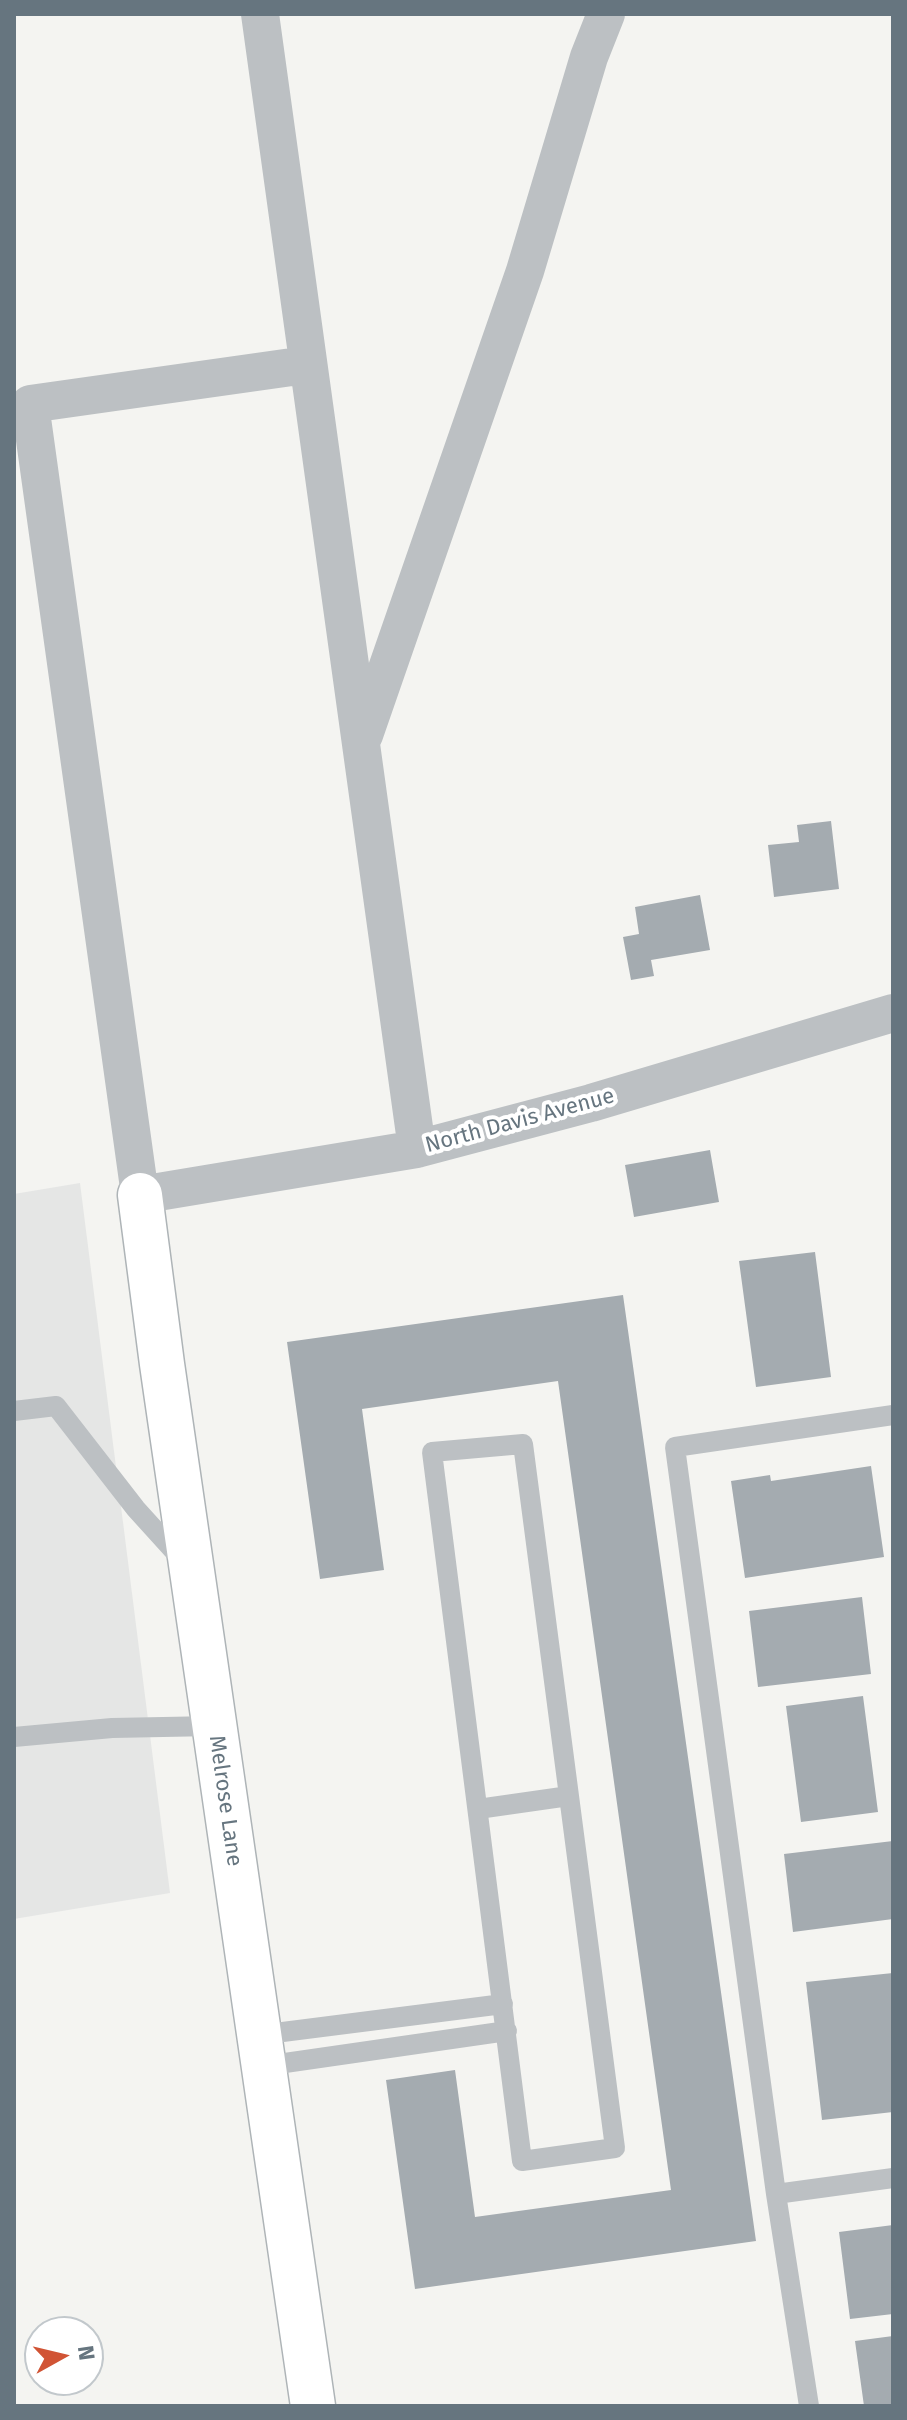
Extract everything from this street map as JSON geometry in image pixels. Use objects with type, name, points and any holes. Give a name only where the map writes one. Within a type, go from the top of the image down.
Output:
[{"type":"street","points":[[260,14],[306,365],[417,1149]]},
{"type":"street","points":[[361,741],[525,271],[589,57],[606,14]]},
{"type":"street","points":[[140,1195],[30,404],[306,365]]},
{"type":"street","name":"North Davis Avenue","points":[[140,1195],[417,1149],[591,1103],[893,1013]]},
{"type":"street","name":"Melrose Lane","points":[[140,1195],[313,2406]]},
{"type":"lane","points":[[14,1411],[56,1406],[136,1509],[192,1571]]},
{"type":"lane","points":[[809,2406],[776,2194],[675,1447],[893,1415]]},
{"type":"lane","points":[[523,1444],[569,1796],[615,2148],[522,2161],[432,1452],[523,1444]]},
{"type":"lane","points":[[14,1737],[112,1728],[214,1726]]},
{"type":"lane","points":[[478,1809],[569,1796]]},
{"type":"lane","points":[[262,2050],[503,2004]]},
{"type":"lane","points":[[262,2050],[507,2031]]},
{"type":"lane","points":[[776,2194],[893,2178]]},
{"type":"shaded area","points":[[80,1183],[170,1893],[14,1919],[14,1194]]},
{"type":"building","points":[[831,821],[839,889],[774,897],[768,845],[799,842],[797,825]]},
{"type":"building","points":[[700,895],[710,950],[651,960],[654,976],[631,980],[623,937],[639,934],[635,907]]},
{"type":"building","points":[[710,1150],[719,1202],[634,1217],[625,1165]]},
{"type":"building","points":[[815,1252],[831,1377],[756,1387],[739,1261]]},
{"type":"building","points":[[623,1295],[756,2241],[415,2289],[386,2080],[455,2070],[475,2217],[671,2190],[558,1381],[362,1409],[384,1570],[320,1579],[287,1342]]},
{"type":"building","points":[[871,1466],[884,1557],[745,1578],[731,1481],[770,1475],[771,1481]]},
{"type":"building","points":[[862,1597],[871,1674],[758,1687],[749,1611]]},
{"type":"building","points":[[863,1696],[878,1812],[801,1822],[786,1706]]},
{"type":"building","points":[[893,1841],[893,1919],[793,1932],[784,1854]]},
{"type":"building","points":[[893,1973],[893,2112],[822,2120],[806,1982]]},
{"type":"building","points":[[893,2225],[893,2314],[850,2319],[839,2232]]},
{"type":"building","points":[[893,2336],[893,2406],[864,2406],[855,2341]]}]
